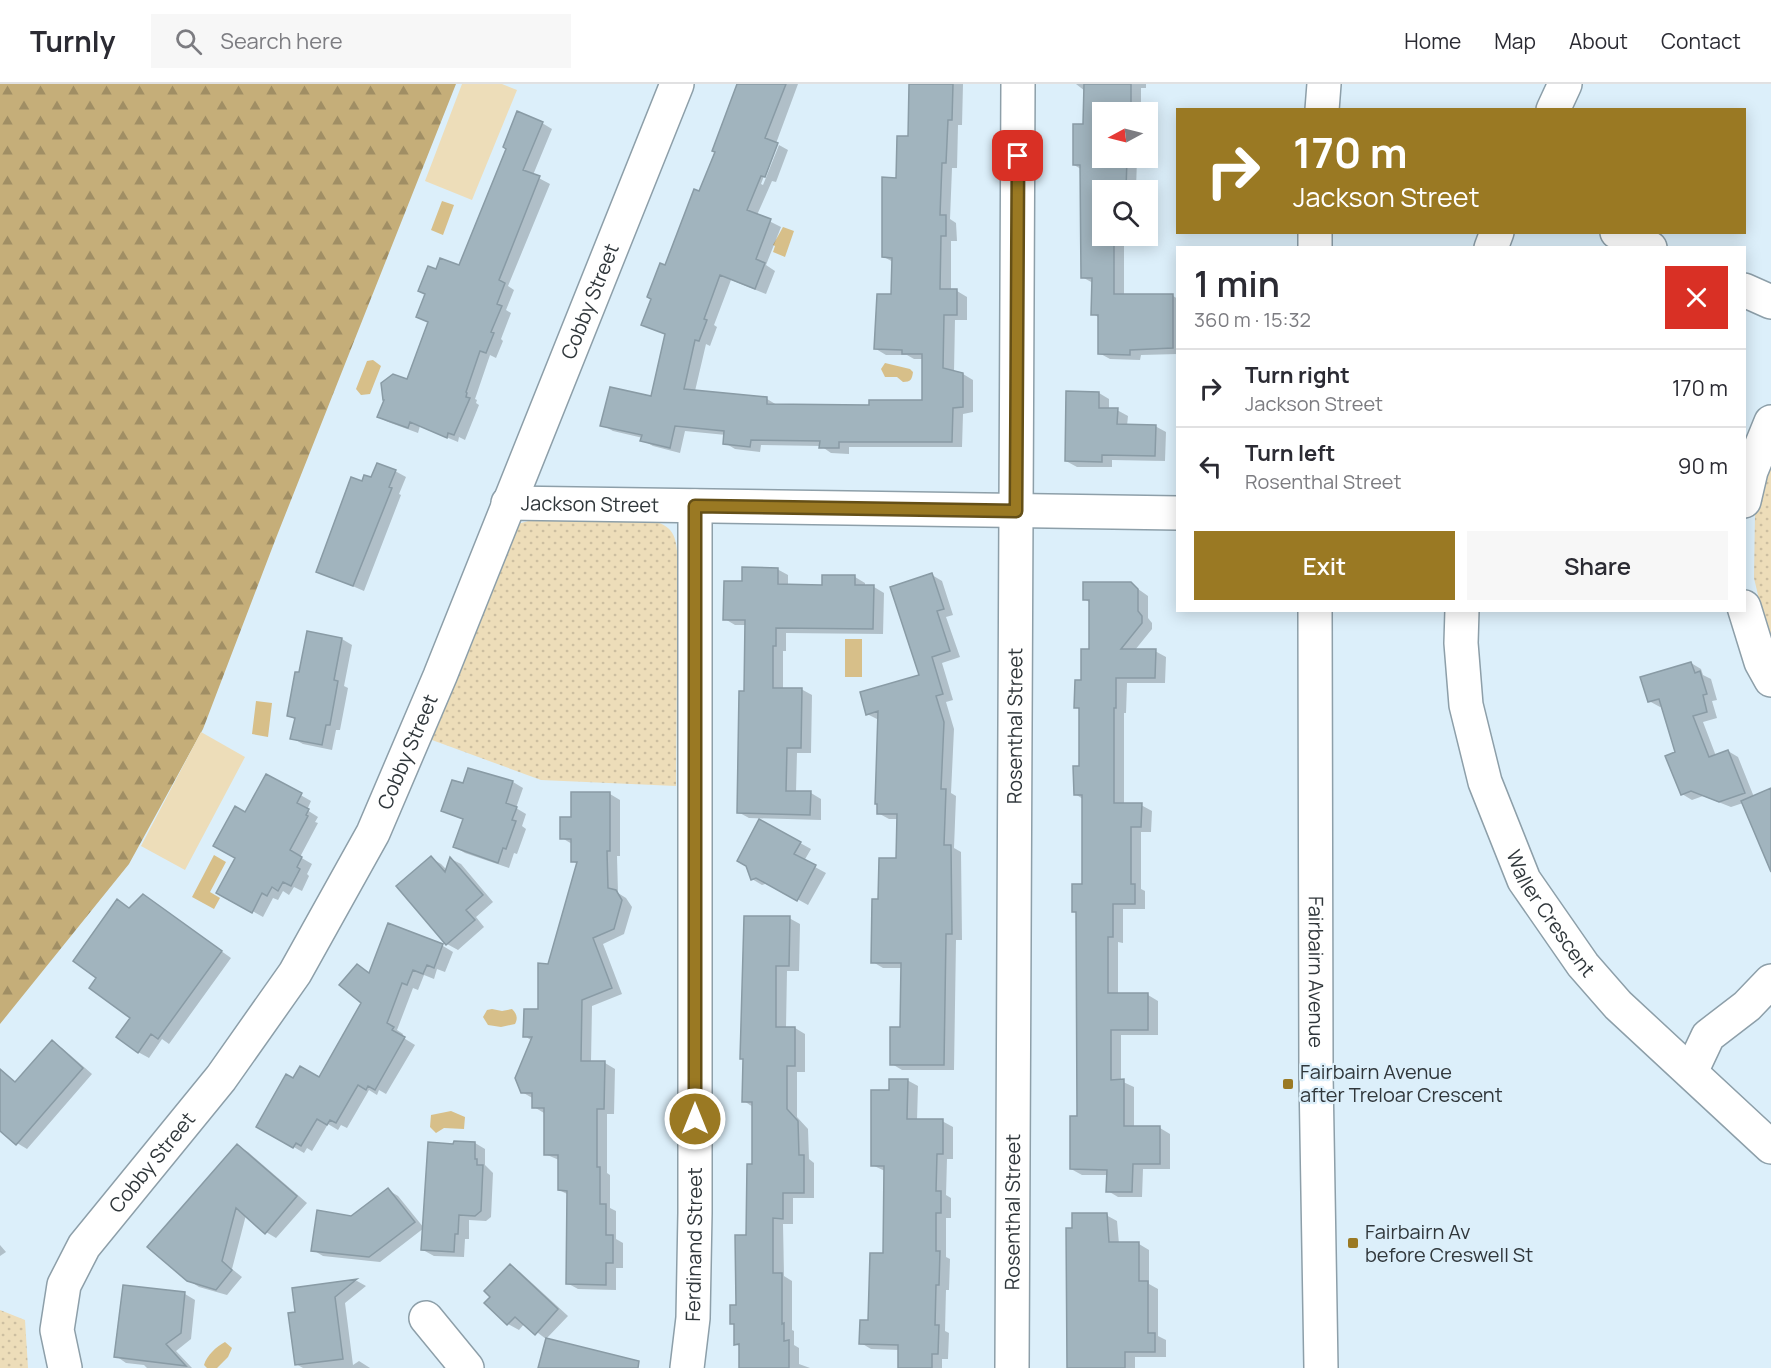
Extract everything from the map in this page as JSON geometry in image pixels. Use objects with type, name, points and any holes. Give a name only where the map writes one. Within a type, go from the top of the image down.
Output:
[{"type":"street","name":"Cobby Street","points":[[65,1368],[57,1330],[64,1285],[84,1246],[221,1078],[295,973],[373,833],[440,676],[677,84]]},
{"type":"street","name":"Rosenthal Street","points":[[1012,1368],[1018,84]]},
{"type":"street","points":[[1322,108],[1324,84]]},
{"type":"street","points":[[1554,108],[1565,84]]},
{"type":"street","points":[[1621,234],[1646,246]]},
{"type":"street","points":[[1746,291],[1771,302]]},
{"type":"street","points":[[1746,492],[1751,471],[1771,422]]},
{"type":"street","name":"Jackson Street","points":[[508,503],[1176,513]]},
{"type":"street","name":"Ferdinand Street","points":[[687,1368],[693,1318],[695,1213],[695,506]]},
{"type":"street","name":"Fairbairn Avenue","points":[[1315,612],[1316,1075],[1321,1368]]},
{"type":"street","name":"Waller Crescent","points":[[1462,612],[1461,644],[1466,705],[1485,782],[1524,880],[1583,965],[1618,1005],[1771,1147]]},
{"type":"street","points":[[1746,612],[1761,662],[1771,681]]},
{"type":"street","points":[[1691,1072],[1708,1036],[1747,1006],[1771,981]]},
{"type":"street","points":[[426,1318],[467,1368]]},
{"type":"shaded area","points":[[462,84],[502,84],[517,90],[472,200],[425,181]]},
{"type":"shaded area","points":[[442,201],[454,205],[443,235],[431,230]]},
{"type":"shaded area","points":[[783,227],[794,231],[785,257],[773,252],[775,246],[773,245]]},
{"type":"shaded area","points":[[373,360],[381,366],[370,394],[361,395],[356,389],[367,361]]},
{"type":"shaded area","points":[[885,363],[910,369],[913,372],[912,378],[903,382],[897,377],[885,377],[881,369]]},
{"type":"shaded area","points":[[1771,449],[1771,637],[1754,578],[1755,515],[1760,481]]},
{"type":"shaded area","points":[[535,519],[653,521],[666,527],[673,535],[678,561],[676,786],[541,780],[432,740],[512,532],[518,524]]},
{"type":"shaded area","points":[[845,639],[862,639],[862,677],[845,677]]},
{"type":"shaded area","points":[[256,701],[272,703],[268,737],[252,734]]},
{"type":"shaded area","points":[[201,732],[245,757],[185,870],[141,846]]},
{"type":"shaded area","points":[[214,855],[226,862],[210,892],[220,898],[214,909],[192,897]]},
{"type":"shaded area","points":[[512,1009],[516,1016],[515,1024],[501,1027],[488,1025],[483,1017],[487,1010],[502,1011]]},
{"type":"shaded area","points":[[451,1111],[465,1117],[464,1129],[444,1128],[436,1133],[430,1127],[431,1115]]},
{"type":"shaded area","points":[[0,1310],[25,1320],[28,1368],[0,1368]]},
{"type":"shaded area","points":[[225,1342],[232,1348],[228,1357],[217,1368],[207,1368],[204,1365],[207,1358]]},
{"type":"green space","points":[[0,84],[456,84],[203,729],[129,864],[0,1024]]},
{"type":"building","points":[[737,84],[786,84],[765,138],[778,143],[765,177],[761,176],[747,210],[771,219],[756,259],[765,263],[755,289],[720,275],[704,319],[707,320],[699,341],[695,340],[684,389],[767,397],[767,404],[869,405],[869,400],[922,400],[922,354],[902,354],[902,350],[874,349],[877,294],[891,294],[892,258],[882,257],[882,177],[896,178],[897,136],[908,136],[909,84],[953,84],[952,120],[948,120],[946,163],[942,163],[940,215],[946,215],[946,236],[941,236],[940,289],[957,289],[957,315],[944,315],[943,368],[963,373],[963,407],[953,408],[952,442],[839,442],[839,448],[819,448],[820,441],[751,440],[750,447],[723,444],[724,431],[675,426],[670,448],[640,441],[642,435],[600,426],[610,387],[651,396],[665,334],[641,325],[651,299],[647,297],[660,263],[665,265],[694,189],[699,191],[715,152],[712,151]]},
{"type":"building","points":[[1084,84],[1131,84],[1131,102],[1092,102],[1092,168],[1127,168],[1126,180],[1092,180],[1092,246],[1114,246],[1114,294],[1173,294],[1173,348],[1130,350],[1130,355],[1098,354],[1098,315],[1091,315],[1092,278],[1081,278],[1080,165],[1073,165],[1073,124],[1083,124]]},
{"type":"building","points":[[517,111],[543,122],[523,170],[540,176],[499,280],[505,283],[497,304],[502,306],[491,332],[494,333],[486,353],[480,351],[466,392],[466,397],[470,398],[454,435],[448,433],[447,438],[410,422],[408,428],[377,417],[384,400],[381,383],[393,374],[407,379],[428,322],[416,317],[425,294],[418,291],[428,266],[436,269],[440,258],[459,265],[506,149],[503,147]]},
{"type":"building","points":[[1066,391],[1099,392],[1099,408],[1118,408],[1117,424],[1156,425],[1155,456],[1102,455],[1102,462],[1065,461]]},
{"type":"building","points":[[377,463],[396,470],[389,487],[392,488],[353,586],[316,572],[351,477],[362,481],[364,475],[371,477]]},
{"type":"building","points":[[742,567],[778,568],[778,584],[822,585],[822,575],[855,575],[855,585],[874,585],[873,629],[776,628],[776,646],[773,646],[773,688],[802,688],[801,748],[787,748],[786,791],[811,791],[810,815],[737,813],[739,691],[744,691],[745,620],[723,620],[724,581],[742,581]]},
{"type":"building","points":[[932,573],[944,609],[937,611],[950,651],[932,657],[943,694],[936,696],[944,722],[941,789],[946,789],[944,845],[951,845],[952,934],[946,934],[944,1065],[890,1065],[890,1027],[900,1027],[901,963],[871,963],[872,899],[878,899],[879,858],[896,858],[897,814],[877,814],[877,804],[875,804],[878,711],[866,715],[860,692],[919,675],[890,587]]},
{"type":"building","points":[[1083,582],[1131,582],[1138,589],[1138,611],[1142,616],[1142,623],[1121,649],[1156,649],[1155,678],[1116,678],[1116,708],[1114,708],[1114,803],[1142,803],[1141,827],[1131,827],[1131,884],[1135,884],[1135,904],[1113,904],[1113,937],[1108,937],[1108,993],[1148,993],[1148,1030],[1111,1030],[1111,1080],[1124,1079],[1124,1126],[1160,1126],[1160,1164],[1133,1164],[1132,1192],[1106,1192],[1107,1170],[1070,1169],[1070,1116],[1077,1116],[1076,912],[1072,912],[1072,884],[1082,884],[1082,795],[1074,795],[1073,766],[1079,766],[1079,708],[1074,708],[1075,680],[1081,680],[1081,649],[1089,649],[1089,600],[1083,600]]},
{"type":"building","points":[[307,631],[342,638],[334,680],[338,681],[330,725],[326,725],[322,745],[290,739],[295,718],[287,716],[295,672],[299,672]]},
{"type":"building","points":[[1691,662],[1695,673],[1700,671],[1707,694],[1703,695],[1707,712],[1693,716],[1709,757],[1728,750],[1745,793],[1719,802],[1691,791],[1681,795],[1665,756],[1675,752],[1659,699],[1648,702],[1640,677]]},
{"type":"building","points":[[468,768],[513,781],[506,803],[517,807],[512,820],[516,821],[506,849],[503,848],[498,863],[453,847],[463,819],[441,811],[452,780],[463,783]]},
{"type":"building","points":[[266,774],[302,793],[297,803],[309,809],[306,815],[308,816],[290,850],[302,857],[297,867],[300,869],[291,886],[283,882],[278,891],[272,887],[267,896],[262,893],[252,913],[216,893],[235,858],[213,846],[235,806],[245,812]]},
{"type":"building","points":[[1771,788],[1771,872],[1741,801]]},
{"type":"building","points":[[571,792],[610,792],[608,888],[616,890],[622,900],[614,929],[593,938],[612,988],[582,1000],[581,1061],[605,1061],[604,1109],[597,1109],[597,1167],[600,1167],[600,1204],[606,1204],[606,1235],[613,1235],[613,1263],[606,1263],[606,1285],[566,1284],[567,1191],[558,1190],[558,1155],[544,1155],[544,1108],[532,1108],[532,1093],[521,1093],[515,1078],[532,1037],[523,1037],[524,1009],[538,1009],[538,963],[548,964],[577,862],[571,862],[571,839],[560,839],[560,817],[571,817]]},
{"type":"building","points":[[759,819],[801,842],[794,854],[816,865],[797,901],[756,878],[751,880],[746,866],[737,861]]},
{"type":"building","points":[[431,856],[445,872],[450,857],[483,895],[466,910],[475,920],[446,945],[396,886]]},
{"type":"building","points":[[143,894],[222,951],[158,1039],[151,1034],[138,1053],[116,1037],[130,1018],[89,988],[96,978],[73,961],[117,899],[129,908]]},
{"type":"building","points":[[744,916],[790,916],[789,966],[776,966],[776,1027],[795,1027],[795,1066],[787,1066],[787,1109],[798,1121],[799,1155],[804,1155],[804,1193],[783,1193],[783,1219],[773,1218],[773,1273],[782,1273],[782,1324],[784,1323],[784,1341],[789,1340],[789,1368],[739,1368],[739,1344],[734,1345],[734,1324],[730,1324],[730,1305],[736,1305],[735,1235],[746,1235],[747,1164],[752,1164],[752,1102],[742,1102],[743,1059],[740,1059]]},
{"type":"building","points":[[388,923],[443,944],[434,968],[427,965],[423,974],[413,970],[407,985],[402,983],[387,1023],[394,1027],[392,1030],[405,1037],[375,1090],[368,1086],[366,1090],[358,1085],[336,1123],[330,1120],[327,1125],[317,1119],[301,1146],[296,1143],[293,1148],[256,1127],[286,1074],[293,1078],[300,1066],[319,1077],[361,1003],[339,985],[357,964],[369,973]]},
{"type":"building","points":[[52,1040],[83,1068],[16,1145],[0,1131],[0,1069],[15,1082]]},
{"type":"building","points":[[889,1079],[908,1079],[907,1119],[943,1119],[943,1154],[937,1154],[936,1191],[941,1191],[941,1213],[936,1213],[936,1251],[940,1251],[935,1325],[939,1325],[938,1354],[932,1354],[932,1368],[898,1368],[898,1345],[859,1344],[860,1320],[868,1320],[870,1253],[883,1253],[884,1166],[871,1166],[871,1090],[889,1090]]},
{"type":"building","points":[[454,1141],[475,1142],[477,1165],[483,1165],[481,1211],[475,1216],[459,1215],[454,1252],[421,1250],[428,1142],[453,1144]]},
{"type":"building","points":[[237,1144],[297,1196],[265,1234],[236,1208],[222,1261],[232,1270],[216,1290],[187,1281],[147,1247]]},
{"type":"building","points":[[388,1188],[415,1222],[369,1257],[311,1251],[317,1210],[351,1216]]},
{"type":"building","points":[[1072,1213],[1107,1213],[1109,1242],[1139,1242],[1139,1281],[1148,1281],[1148,1333],[1155,1333],[1155,1352],[1125,1352],[1125,1368],[1067,1368],[1066,1228],[1072,1228]]},
{"type":"building","points":[[510,1264],[558,1309],[535,1335],[515,1317],[507,1325],[484,1303],[490,1297],[484,1291]]},
{"type":"building","points":[[357,1279],[335,1297],[343,1359],[295,1365],[288,1313],[295,1312],[292,1288]]},
{"type":"building","points":[[123,1285],[185,1292],[181,1333],[166,1344],[186,1366],[114,1357]]},
{"type":"building","points":[[546,1338],[639,1361],[638,1368],[538,1368]]},
{"type":"place","name":"Fairbairn Avenue after Treloar Crescent","points":[[1288,1084]]},
{"type":"place","name":"Fairbairn Av before Creswell St","points":[[1353,1243]]},
{"type":"route","points":[[695,1119],[695,506],[1016,511],[1018,156]]}]
